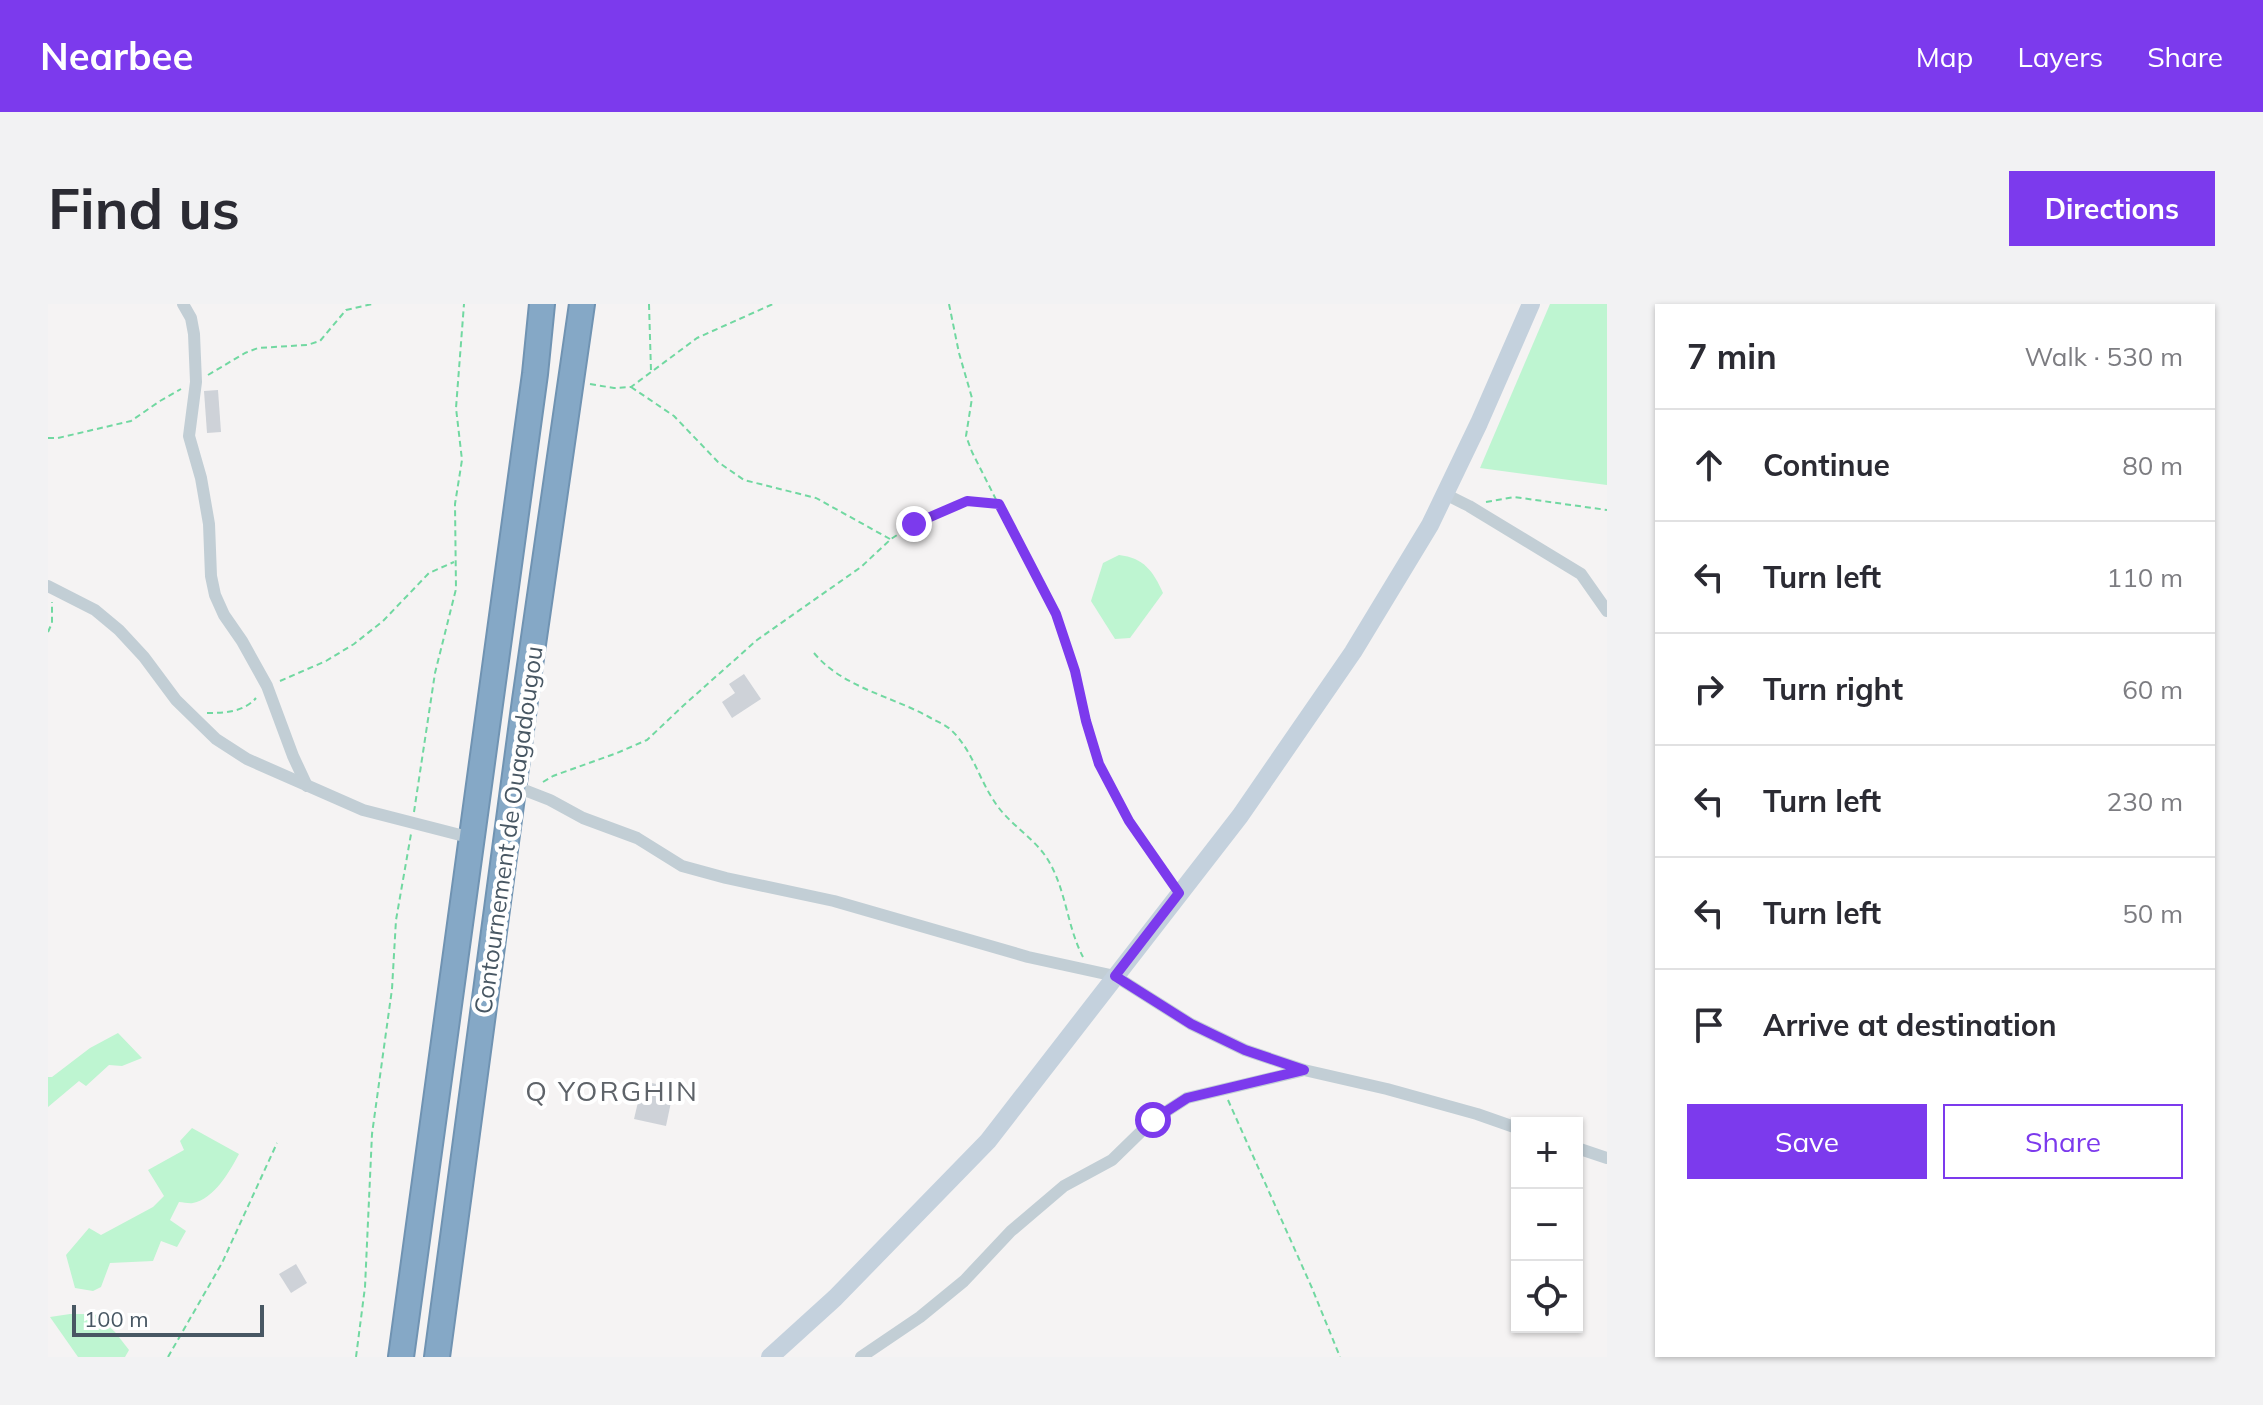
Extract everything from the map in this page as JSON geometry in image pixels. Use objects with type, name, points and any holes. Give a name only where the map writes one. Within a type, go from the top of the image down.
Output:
[{"type":"highway","name":"Contournement de Ouagadougou","points":[[401,1357],[542,304]]},
{"type":"highway","name":"Contournement de Ouagadougou","points":[[437,1357],[522,789],[582,304]]},
{"type":"highway","points":[[535,374],[571,382]]},
{"type":"main road","points":[[770,1357],[835,1298],[988,1141],[1240,816],[1353,652],[1430,525],[1485,411],[1531,304]]},
{"type":"street","points":[[183,304],[191,318],[194,334],[196,382],[189,436],[209,524],[215,595],[267,686],[307,786]]},
{"type":"street","points":[[1445,494],[1581,574],[1607,611]]},
{"type":"street","points":[[50,587],[95,610],[119,630],[176,700],[216,739],[247,759],[363,810],[472,838]]},
{"type":"street","points":[[522,789],[583,818],[637,838],[682,866],[834,901],[1028,957],[1115,976],[1191,1024],[1245,1050],[1304,1070],[1387,1089],[1511,1126]]},
{"type":"street","points":[[861,1357],[920,1317],[964,1281],[1011,1231],[1064,1186],[1112,1160],[1153,1120],[1187,1098],[1304,1070]]},
{"type":"street","points":[[1583,1150],[1607,1158]]},
{"type":"path","points":[[48,438],[131,421],[245,353],[258,348],[307,345],[320,341],[346,310],[372,304]]},
{"type":"path","points":[[649,304],[651,373]]},
{"type":"path","points":[[571,382],[614,388],[631,387],[697,338],[773,304]]},
{"type":"path","points":[[949,304],[972,398],[966,436],[1056,614],[1075,671],[1099,764],[1129,821],[1179,893]]},
{"type":"path","points":[[631,387],[674,416],[718,462],[744,480],[816,498],[891,539]]},
{"type":"path","points":[[1469,506],[1514,497],[1607,510]]},
{"type":"path","points":[[522,789],[647,740],[757,640],[861,567],[891,539],[914,524],[967,501],[999,504]]},
{"type":"path","points":[[189,712],[227,714],[251,704],[267,686],[326,661],[354,644],[383,621],[429,573],[455,562]]},
{"type":"path","points":[[48,632],[52,623],[50,587]]},
{"type":"path","points":[[814,653],[824,665],[848,681],[917,710],[949,728],[969,751],[980,779],[996,805],[1044,855],[1059,887],[1080,952],[1091,971]]},
{"type":"path","points":[[1223,1088],[1340,1357]]},
{"type":"path","points":[[168,1357],[222,1263],[277,1143]]},
{"type":"green space","points":[[1550,304],[1607,304],[1607,485],[1480,468]]},
{"type":"green space","points":[[1119,555],[1135,559],[1147,567],[1163,593],[1130,638],[1115,639],[1091,601],[1103,563]]},
{"type":"green space","points":[[118,1033],[142,1058],[122,1066],[109,1065],[86,1086],[79,1081],[48,1107],[48,1077]]},
{"type":"green space","points":[[192,1128],[239,1154],[208,1196],[193,1203],[179,1202],[170,1220],[186,1231],[177,1247],[161,1241],[153,1261],[110,1263],[101,1287],[93,1291],[75,1288],[66,1255],[89,1228],[101,1235],[153,1207],[164,1196],[148,1170],[184,1150],[180,1141]]},
{"type":"green space","points":[[95,1314],[129,1350],[125,1357],[78,1357],[50,1317]]},
{"type":"building","points":[[218,390],[221,432],[207,433],[204,391]]},
{"type":"building","points":[[744,674],[761,699],[732,718],[722,702],[735,693],[729,684]]},
{"type":"building","points":[[643,1081],[674,1088],[666,1126],[634,1119]]},
{"type":"building","points":[[296,1264],[307,1283],[291,1293],[279,1274]]},
{"type":"district","name":"Q YORGHIN","points":[[612,1091]]},
{"type":"route","points":[[914,524],[967,501],[999,504],[1056,614],[1075,671],[1099,764],[1129,821],[1179,893],[1115,976],[1191,1024],[1245,1050],[1304,1070],[1187,1098],[1153,1120]]}]
